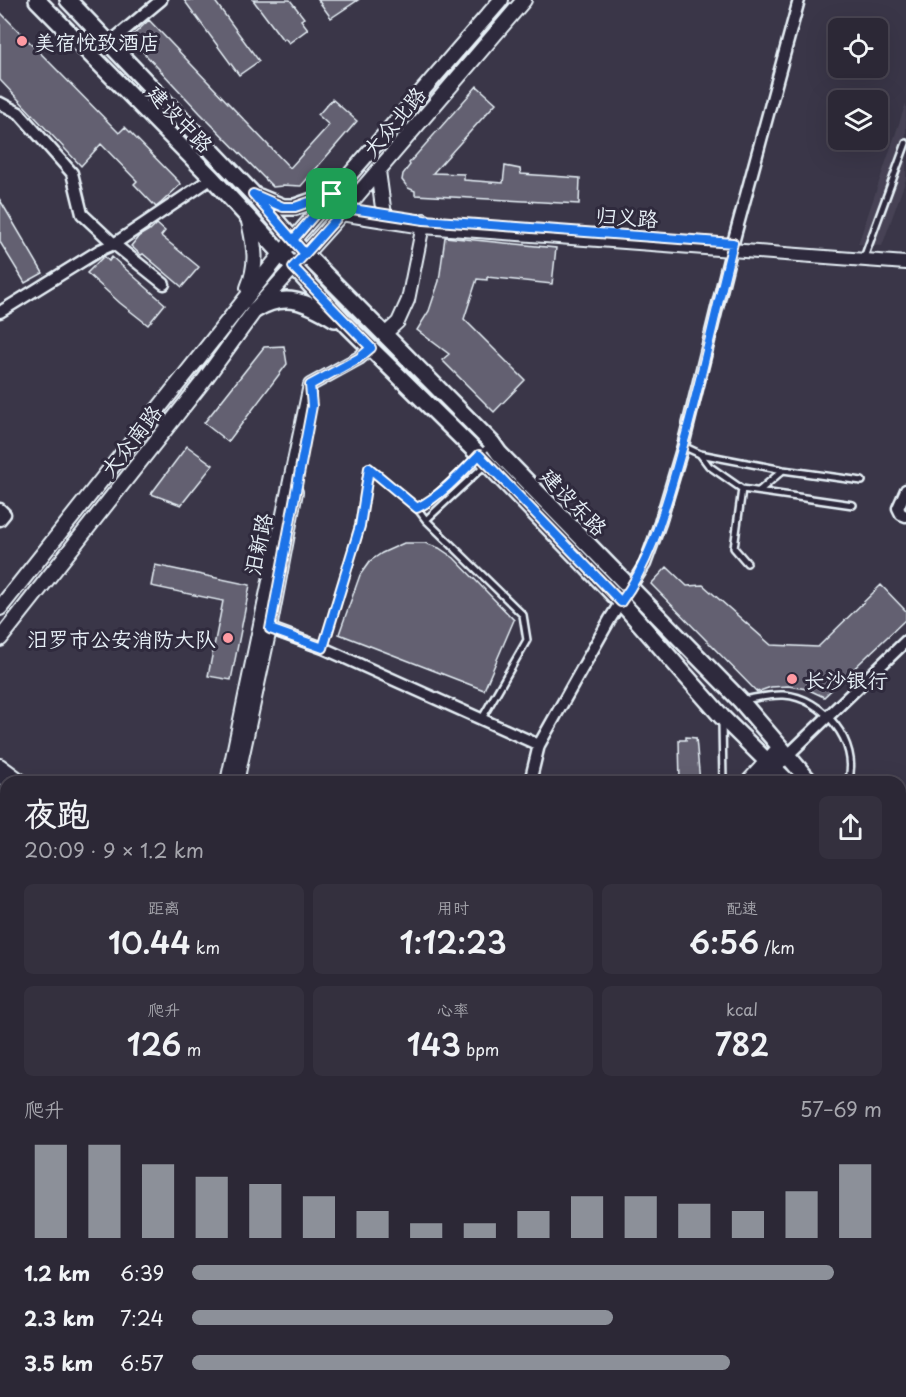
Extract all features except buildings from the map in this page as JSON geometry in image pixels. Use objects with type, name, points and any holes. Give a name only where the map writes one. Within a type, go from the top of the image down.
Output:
[{"type":"main road","name":"建设中路","points":[[37,0],[212,178],[293,267]]},
{"type":"main road","name":"建设中路","points":[[68,0],[253,194],[305,254]]},
{"type":"main road","name":"大众北路","points":[[281,254],[501,0]]},
{"type":"main road","name":"大众北路","points":[[293,267],[344,211],[524,0]]},
{"type":"main road","points":[[378,171],[384,215]]},
{"type":"main road","points":[[253,194],[283,207],[295,207],[332,194]]},
{"type":"main road","points":[[242,301],[255,268],[256,254],[248,217]]},
{"type":"main road","name":"大众南路","points":[[0,608],[281,254]]},
{"type":"main road","name":"建设东路","points":[[305,254],[740,700],[805,776]]},
{"type":"main road","name":"建设东路","points":[[293,267],[348,326],[483,459],[621,602],[722,717],[782,776]]},
{"type":"main road","name":"大众南路","points":[[0,639],[205,379],[255,310],[293,267]]},
{"type":"main road","points":[[255,310],[269,302],[298,301],[348,326]]},
{"type":"street","points":[[108,44],[161,0]]},
{"type":"street","points":[[531,776],[539,745],[645,564],[660,524],[683,446],[732,246],[799,0]]},
{"type":"street","points":[[0,103],[19,113],[72,173],[82,214],[114,244],[164,284]]},
{"type":"street","points":[[0,312],[100,250],[114,244],[212,178]]},
{"type":"street","points":[[344,211],[384,215],[424,224]]},
{"type":"street","points":[[344,211],[424,224],[906,257]]},
{"type":"street","points":[[384,335],[398,322],[408,300],[424,224]]},
{"type":"street","points":[[732,246],[906,263]]},
{"type":"street","name":"汨新路","points":[[228,776],[265,627],[310,385],[359,358],[371,348]]},
{"type":"street","points":[[906,490],[898,508],[901,514],[906,516]]},
{"type":"street","points":[[0,509],[5,514],[0,520]]},
{"type":"street","points":[[238,776],[265,627],[323,648],[539,745]]},
{"type":"street","points":[[755,776],[829,716],[906,641]]},
{"type":"street","points":[[764,776],[771,764]]},
{"type":"street","points":[[0,765],[15,776]]},
{"type":"lane","points":[[865,255],[906,143]]},
{"type":"lane","points":[[683,446],[700,454],[862,482]]},
{"type":"lane","points":[[426,520],[496,448]]},
{"type":"lane","points":[[417,508],[429,502],[464,471],[496,448]]},
{"type":"lane","points":[[700,454],[709,466],[742,489],[853,506]]},
{"type":"lane","points":[[323,648],[360,526],[369,468],[417,508],[426,520],[522,615],[527,640],[481,720]]},
{"type":"lane","points":[[759,491],[783,470]]},
{"type":"lane","points":[[742,489],[734,548],[747,563]]},
{"type":"lane","points":[[740,700],[785,695],[805,700],[829,716],[842,736],[849,754],[848,776]]},
{"type":"lane","points":[[722,717],[723,776]]},
{"type":"shaded area","points":[[906,103],[906,179],[882,246],[858,244]]},
{"type":"place","name":"美宿悦致酒店","points":[[22,41]]},
{"type":"place","name":"汨罗市公安消防大队","points":[[228,638]]},
{"type":"place","name":"长沙银行","points":[[792,679]]},
{"type":"route","points":[[332,194],[293,240],[305,254],[293,267],[371,348],[359,358],[310,385],[312,406],[270,629],[323,648],[360,526],[369,468],[417,508],[429,502],[479,455],[621,602],[645,564],[660,524],[683,446],[733,243],[424,220],[346,208],[305,254],[253,194],[283,207],[295,207],[332,194]]}]
